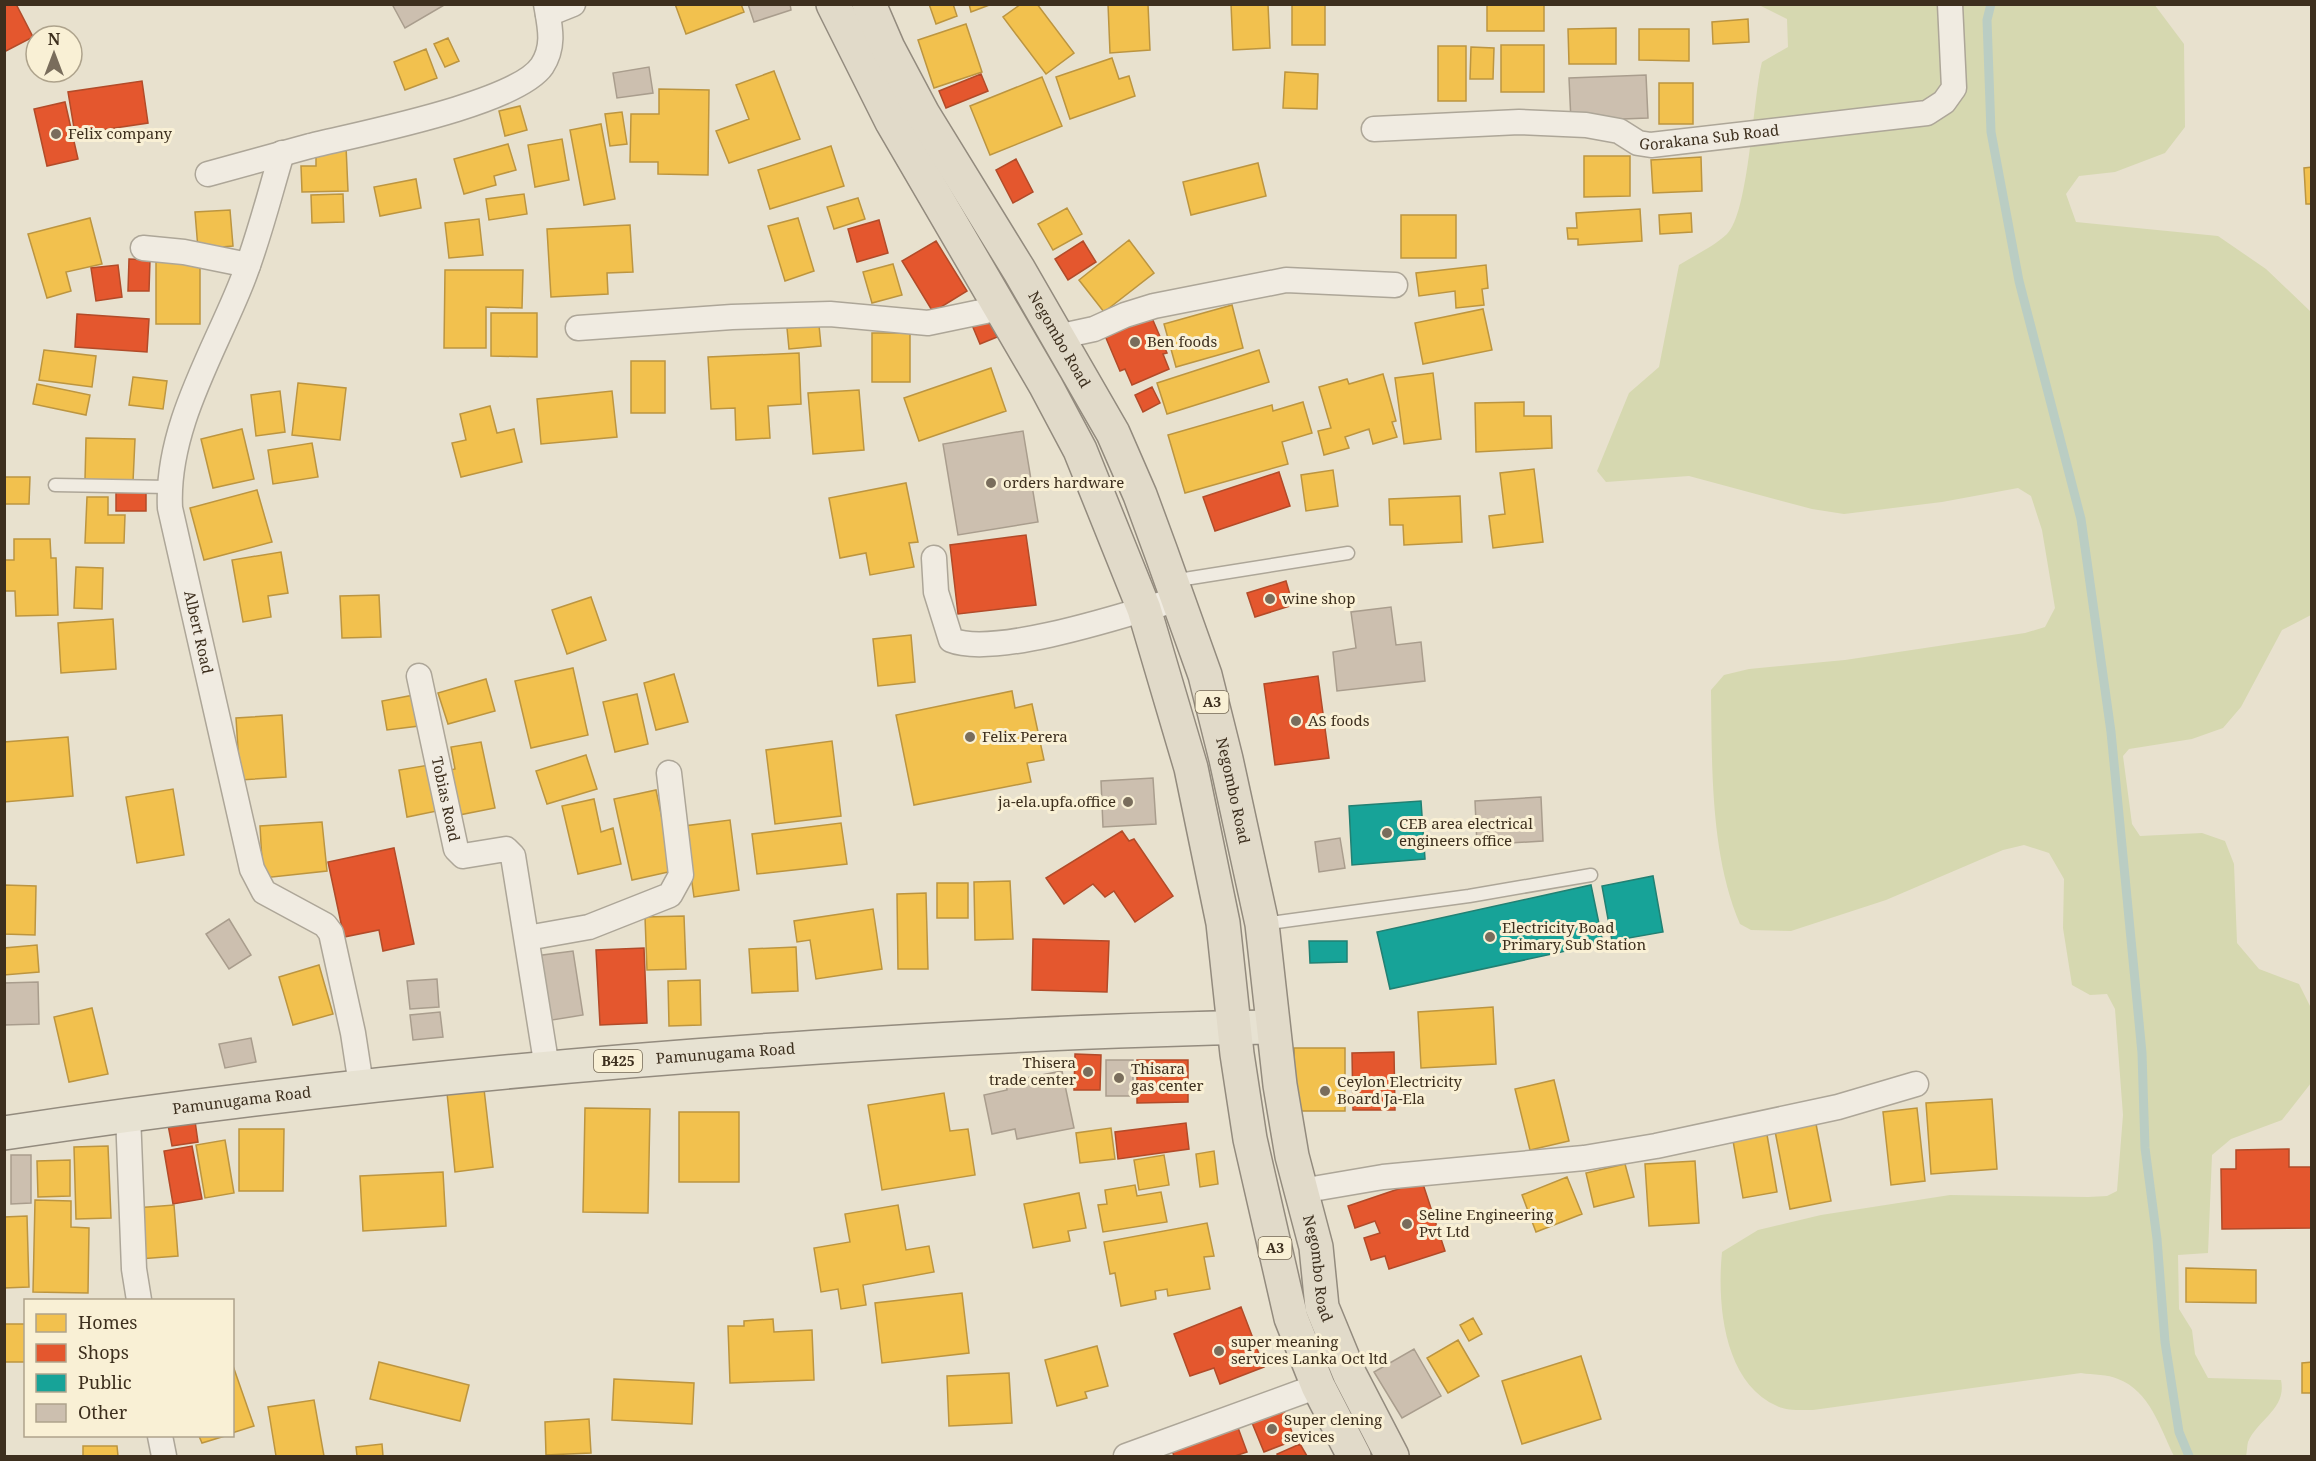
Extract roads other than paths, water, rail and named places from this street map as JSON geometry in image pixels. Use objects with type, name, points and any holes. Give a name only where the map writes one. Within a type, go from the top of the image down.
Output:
[{"type":"highway","name":"A3","points":[[833,4],[892,122],[1080,450],[1144,609],[1191,768],[1223,923],[1234,1027],[1250,1139],[1291,1318],[1318,1386],[1354,1456]]},
{"type":"highway","name":"Negombo Road","points":[[868,4],[923,114],[1113,433],[1140,495],[1205,675],[1262,924],[1272,1027],[1290,1147],[1316,1247],[1322,1307],[1350,1375],[1392,1456]]},
{"type":"main road","name":"Pamunugama Road","points":[[4,1133],[128,1114],[361,1085],[683,1056],[1050,1032],[1272,1027]]},
{"type":"street","points":[[208,174],[444,112],[513,88],[530,79],[542,66],[548,54],[552,40],[547,9],[573,4]]},
{"type":"street","name":"Gorakana Sub Road","points":[[1374,129],[1519,122],[1586,125],[1619,131],[1638,143],[1651,145],[1927,113],[1944,102],[1954,88],[1950,4]]},
{"type":"street","name":"Albert Road","points":[[282,153],[248,265],[193,398],[170,474],[170,508],[252,869],[264,892],[325,925],[331,933],[353,1033],[361,1085]]},
{"type":"street","points":[[143,248],[184,252],[248,265]]},
{"type":"street","points":[[1057,337],[1095,328],[1154,306],[1286,280],[1395,285]]},
{"type":"street","points":[[578,328],[732,317],[830,314],[928,323],[1000,308]]},
{"type":"street","points":[[934,558],[936,592],[951,640],[965,646],[1018,642],[1144,609],[1174,590]]},
{"type":"street","name":"Tobias Road","points":[[419,676],[456,849],[463,856],[500,849],[506,849],[513,856],[547,1068]]},
{"type":"street","points":[[527,938],[589,927],[670,895],[681,875],[669,773]]},
{"type":"street","points":[[1301,1191],[1383,1177],[1584,1158],[1656,1146],[1838,1107],[1916,1084]]},
{"type":"street","points":[[128,1114],[134,1269],[139,1299]]},
{"type":"street","points":[[1126,1456],[1318,1386]]},
{"type":"street","points":[[160,1437],[164,1456]]},
{"type":"lane","points":[[56,485],[169,487]]},
{"type":"lane","points":[[1174,590],[1348,553]]},
{"type":"lane","points":[[1262,924],[1469,896],[1591,875]]},
{"type":"waterway","points":[[1991,4],[1987,20],[1991,132],[2019,281],[2081,519],[2111,732],[2142,1053],[2145,1148],[2157,1239],[2165,1342],[2179,1432],[2189,1456]]},
{"type":"place","name":"Felix company","points":[[56,134]]},
{"type":"place","name":"Ben foods","points":[[1135,342]]},
{"type":"place","name":"orders hardware","points":[[991,483]]},
{"type":"place","name":"wine shop","points":[[1270,599]]},
{"type":"place","name":"AS foods","points":[[1296,721]]},
{"type":"place","name":"Felix Perera","points":[[970,737]]},
{"type":"place","name":"ja-ela.upfa.office","points":[[1128,802]]},
{"type":"place","name":"CEB area electrical engineers office","points":[[1387,833]]},
{"type":"place","name":"Electricity Boad Primary Sub Station","points":[[1490,937]]},
{"type":"place","name":"Thisera trade center","points":[[1088,1072]]},
{"type":"place","name":"Thisara gas center","points":[[1119,1078]]},
{"type":"place","name":"Ceylon Electricity Board Ja-Ela","points":[[1325,1091]]},
{"type":"place","name":"Seline Engineering Pvt Ltd","points":[[1407,1224]]},
{"type":"place","name":"super meaning services Lanka Oct ltd","points":[[1219,1351]]},
{"type":"place","name":"Super clening sevices","points":[[1272,1429]]}]
